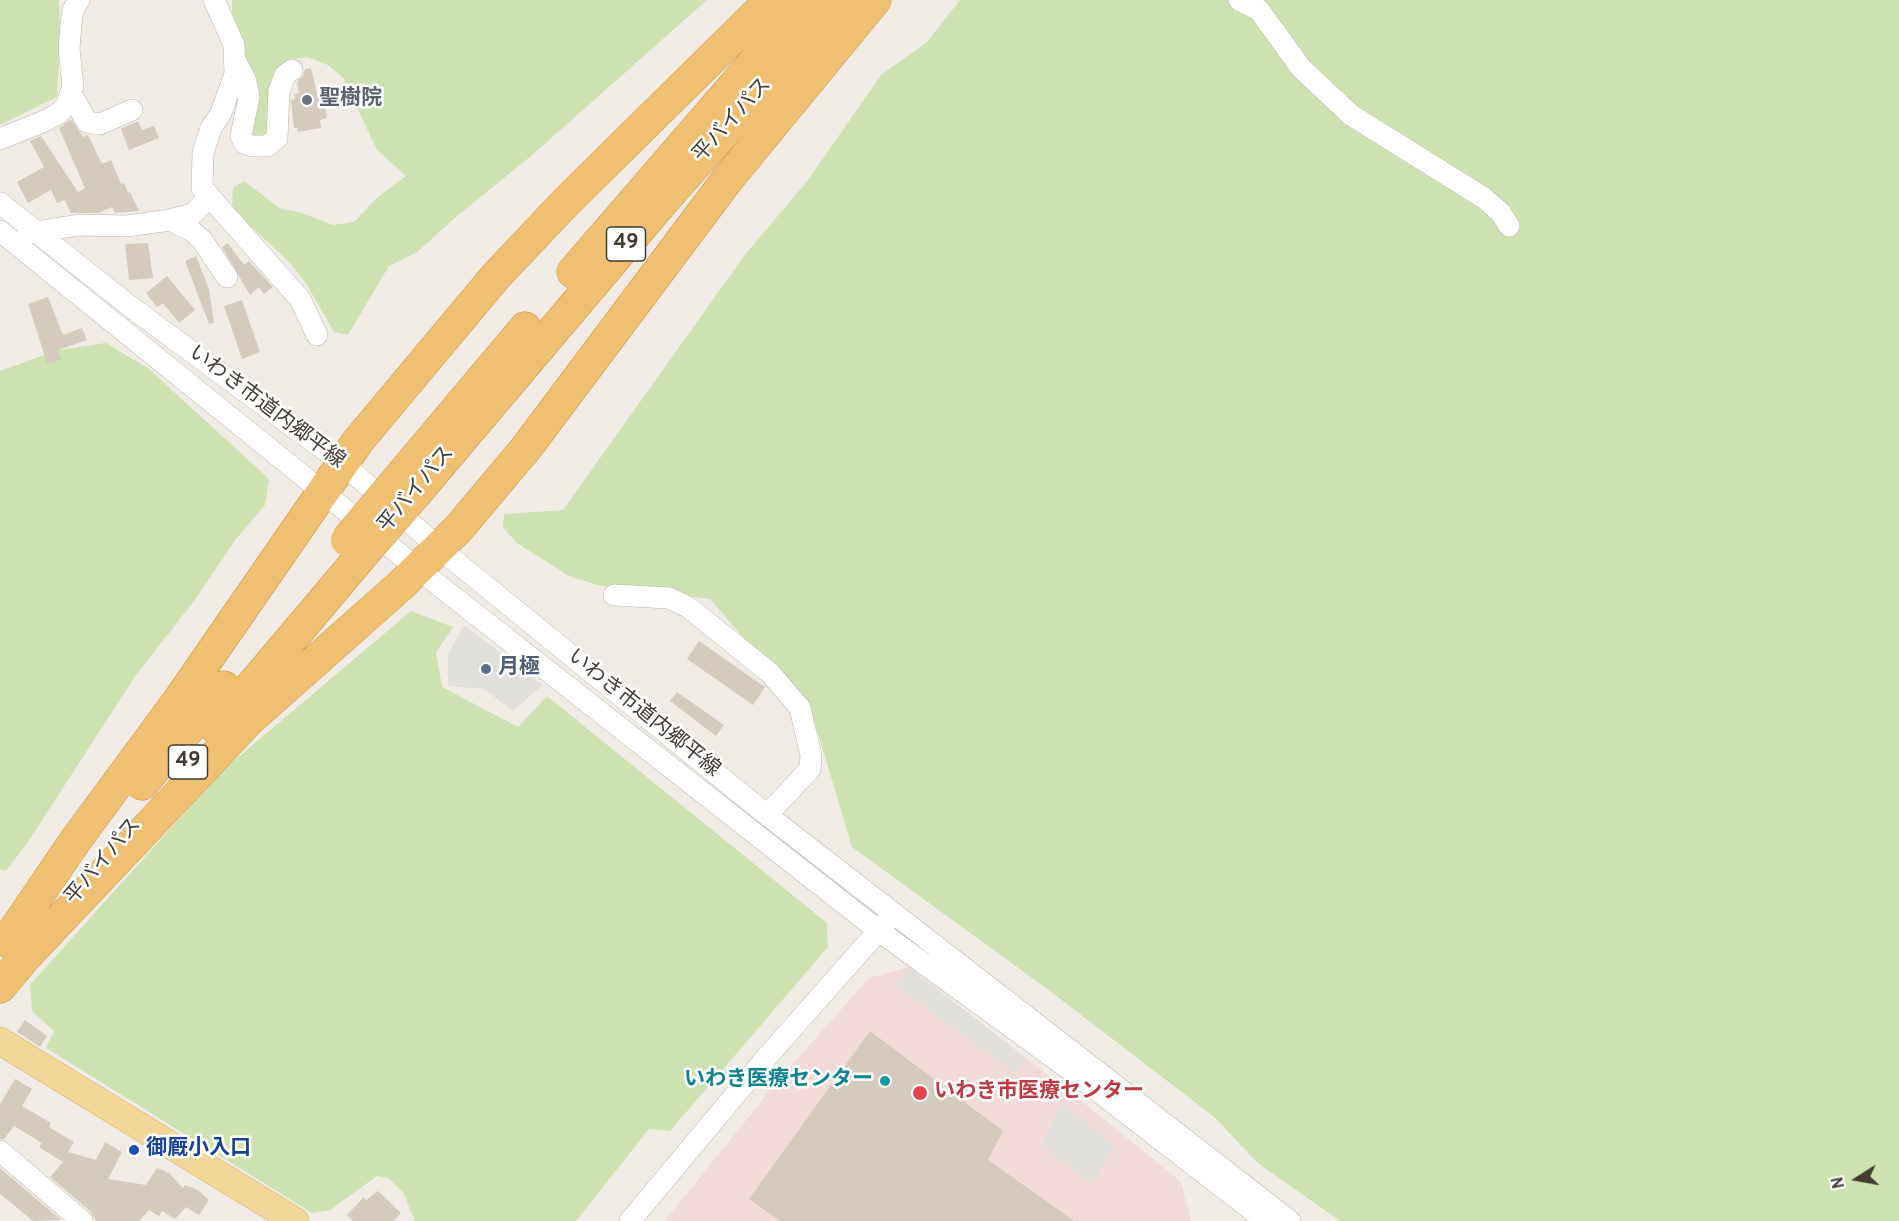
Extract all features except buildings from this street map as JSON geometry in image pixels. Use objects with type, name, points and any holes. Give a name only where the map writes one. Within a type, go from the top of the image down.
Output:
[{"type":"highway","points":[[10,961],[75,841],[179,700],[342,463],[496,276],[582,185],[771,0]]},
{"type":"highway","name":"平バイパス","points":[[10,961],[407,486],[808,0]]},
{"type":"highway","name":"平バイパス","points":[[407,486],[842,0]]},
{"type":"highway","points":[[10,961],[249,720],[428,559],[459,528],[527,447],[727,180],[874,0]]},
{"type":"main road","points":[[0,1041],[289,1220]]},
{"type":"street","points":[[79,0],[73,10],[71,24],[71,94],[87,122],[100,124],[132,110]]},
{"type":"street","points":[[1239,0],[1259,9],[1301,68],[1351,115],[1365,126],[1394,141],[1484,198],[1501,213],[1509,226]]},
{"type":"street","points":[[220,5],[234,45],[233,83],[221,113],[211,128],[203,153],[202,188],[208,198],[300,299],[317,335]]},
{"type":"street","points":[[235,61],[246,81],[249,97],[241,136],[244,143],[252,146],[267,146],[277,138],[279,91],[285,75],[291,70]]},
{"type":"street","points":[[0,139],[59,113],[71,94]]},
{"type":"street","points":[[1,235],[79,225],[128,226],[170,220],[193,214],[208,198]]},
{"type":"street","name":"いわき市道内郷平線","points":[[0,203],[131,307],[342,463],[428,559],[879,931],[1069,1069],[1266,1221]]},
{"type":"street","points":[[170,220],[192,231],[202,240],[227,277]]},
{"type":"street","name":"いわき市道内郷平線","points":[[1,235],[322,491],[428,559],[767,815],[1290,1221]]},
{"type":"street","points":[[614,595],[669,598],[688,607],[770,673],[800,708],[811,755],[810,769],[767,815]]},
{"type":"street","points":[[630,1221],[766,1058],[893,914]]},
{"type":"street","points":[[0,1151],[82,1221]]},
{"type":"shaded area","name":"月極","points":[[464,625],[543,685],[513,711],[484,689],[448,686],[448,654]]},
{"type":"shaded area","name":"いわき市医療センター","points":[[909,967],[1084,1103],[1181,1182],[1191,1221],[665,1221],[775,1084],[869,978]]},
{"type":"shaded area","points":[[909,967],[1026,1058],[1015,1073],[895,985]]},
{"type":"shaded area","points":[[1061,1102],[1115,1146],[1092,1184],[1042,1146]]},
{"type":"green space","points":[[0,0],[59,0],[60,37],[57,97],[0,125]]},
{"type":"green space","points":[[232,0],[707,0],[531,156],[417,252],[389,266],[348,335],[334,332],[307,285],[290,263],[237,213],[232,206],[233,188],[244,181],[281,209],[299,212],[333,225],[354,222],[379,196],[406,176],[377,150],[343,78],[328,65],[307,57],[288,60],[275,73],[268,130],[264,138],[249,136],[232,20]]},
{"type":"green space","points":[[960,0],[1899,0],[1899,1221],[1340,1221],[1259,1164],[1213,1116],[1046,988],[852,847],[814,720],[710,599],[597,585],[569,576],[517,543],[503,527],[504,514],[563,510],[744,256],[808,180],[881,75],[926,43]]},
{"type":"green space","points":[[106,343],[149,369],[269,479],[265,505],[236,539],[194,601],[136,675],[28,842],[6,871],[0,869],[0,371],[58,350]]},
{"type":"green space","points":[[411,611],[453,627],[436,652],[442,687],[518,727],[547,696],[827,923],[828,947],[670,1131],[649,1129],[576,1221],[415,1221],[403,1192],[388,1178],[377,1176],[330,1210],[312,1213],[46,1048],[54,1031],[32,1011],[30,985],[223,770]]},
{"type":"place","name":"聖樹院","points":[[307,100]]},
{"type":"place","name":"月極","points":[[486,669]]},
{"type":"place","name":"いわき医療センター","points":[[885,1081]]},
{"type":"place","name":"いわき市医療センター","points":[[920,1093]]},
{"type":"place","name":"御厩小入口","points":[[134,1150]]}]
